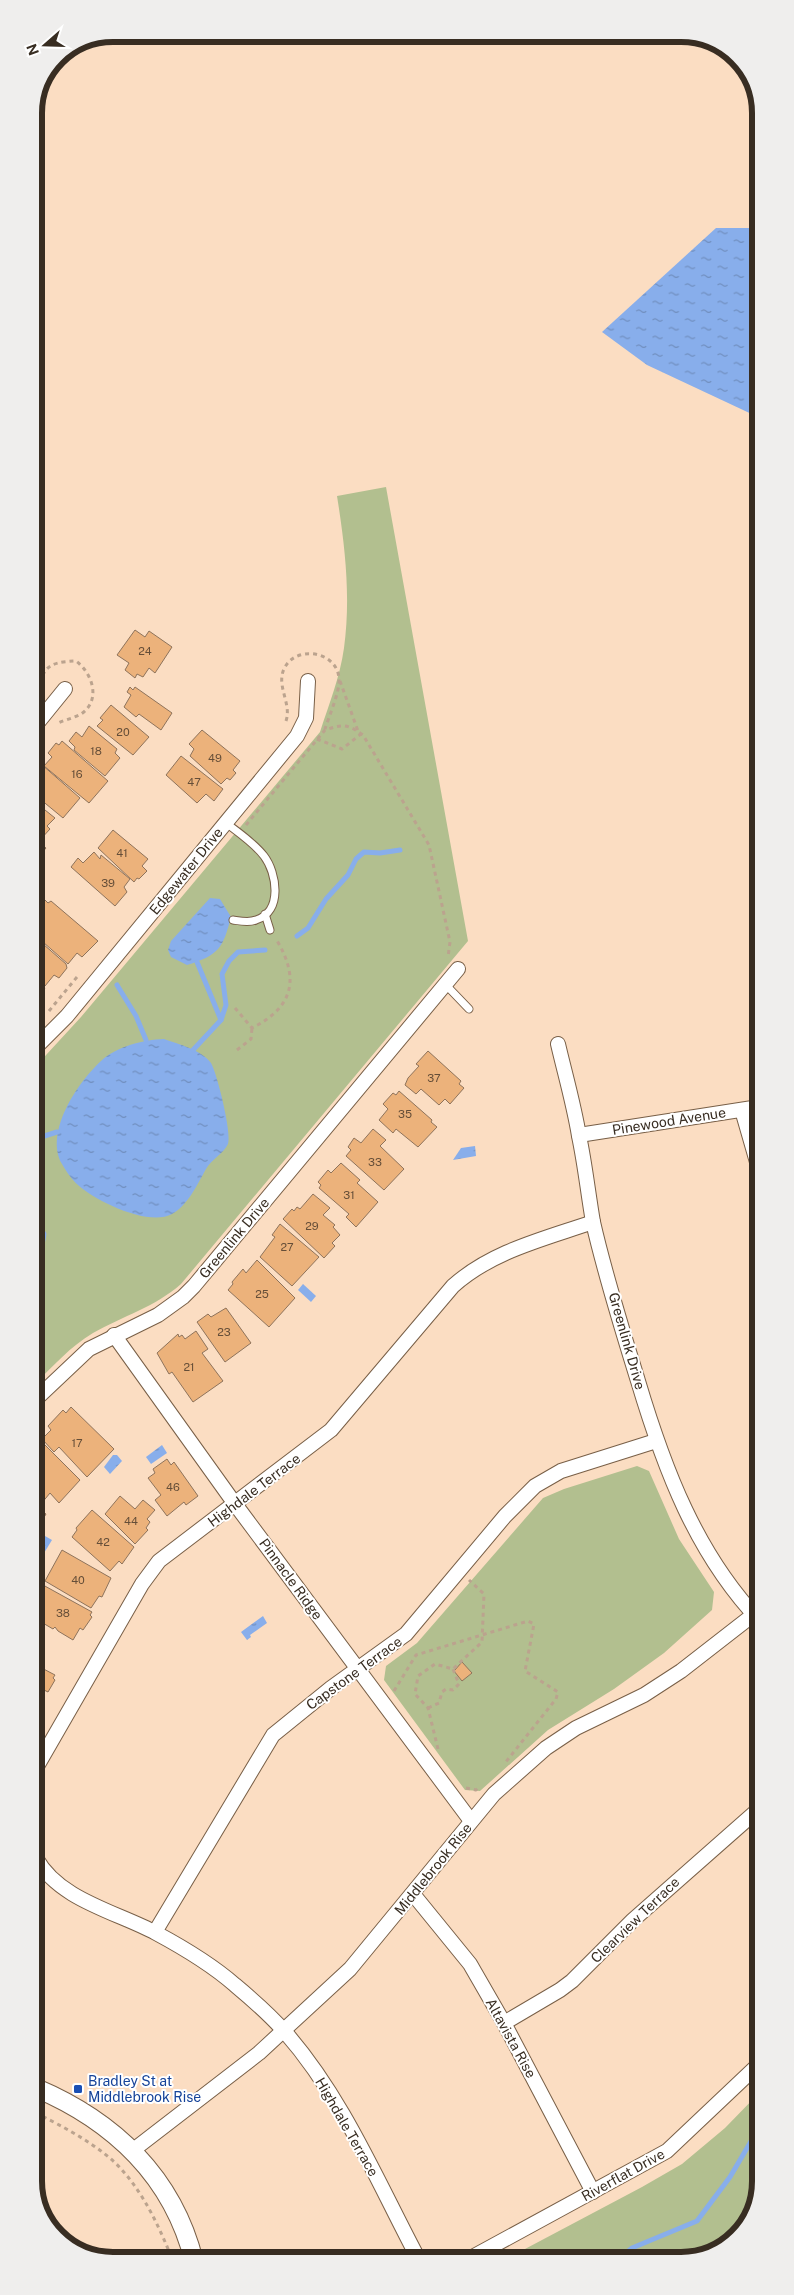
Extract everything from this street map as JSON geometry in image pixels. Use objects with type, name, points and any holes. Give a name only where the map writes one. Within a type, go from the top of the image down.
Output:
[{"type":"street","name":"Edgewater Drive","points":[[42,1041],[67,1016],[302,730],[306,718],[308,682]]},
{"type":"street","points":[[42,717],[65,689]]},
{"type":"street","name":"Greenlink Drive","points":[[42,1394],[89,1349],[114,1335],[158,1315],[194,1286],[458,969]]},
{"type":"street","name":"Greenlink Drive","points":[[558,1044],[579,1135],[594,1222],[624,1334],[656,1441],[688,1516],[708,1552],[730,1588],[752,1613]]},
{"type":"street","name":"Pinewood Avenue","points":[[579,1135],[752,1108]]},
{"type":"street","points":[[742,1110],[752,1145]]},
{"type":"street","name":"Highdale Terrace","points":[[42,1758],[146,1576],[168,1554],[331,1430],[458,1282],[472,1271],[516,1247],[594,1222]]},
{"type":"street","name":"Pinnacle Ridge","points":[[114,1335],[235,1504],[471,1821]]},
{"type":"street","name":"Capstone Terrace","points":[[155,1932],[270,1740],[284,1724],[406,1634],[505,1516],[534,1486],[560,1471],[656,1441]]},
{"type":"street","name":"Middlebrook Rise","points":[[132,2150],[285,2031],[350,1969],[494,1794],[560,1737],[644,1695],[752,1621]]},
{"type":"street","name":"Clearview Terrace","points":[[504,2023],[572,1981],[633,1920],[752,1815]]},
{"type":"street","name":"Highdale Terrace","points":[[42,1867],[62,1887],[155,1932],[214,1968],[256,2003],[285,2031],[332,2095],[415,2252]]},
{"type":"street","name":"Altavista Rise","points":[[413,1894],[470,1964],[504,2023],[593,2192]]},
{"type":"street","name":"Riverflat Drive","points":[[482,2252],[668,2151],[752,2072]]},
{"type":"street","points":[[42,2091],[86,2112],[132,2150],[172,2203],[191,2252]]},
{"type":"lane","points":[[226,823],[265,857],[275,880],[276,888],[273,901],[265,914],[256,921],[233,920]]},
{"type":"lane","points":[[265,914],[270,930]]},
{"type":"lane","points":[[445,984],[469,1009]]},
{"type":"path","points":[[284,726],[288,707],[282,689],[283,669],[293,657],[309,652],[323,655],[334,668],[360,733],[429,845],[450,942],[449,956],[446,961]]},
{"type":"path","points":[[239,833],[325,730],[339,680]]},
{"type":"path","points":[[325,730],[339,725],[352,727],[360,733]]},
{"type":"path","points":[[317,739],[342,749],[360,733]]},
{"type":"path","points":[[252,1028],[267,1019],[283,1004],[290,986],[291,976],[287,957],[270,930]]},
{"type":"path","points":[[47,1013],[78,976]]},
{"type":"path","points":[[235,1008],[252,1028],[251,1038],[237,1050]]},
{"type":"path","points":[[42,1063],[47,1059]]},
{"type":"path","points":[[453,1669],[482,1642],[484,1594],[467,1579]]},
{"type":"path","points":[[394,1691],[416,1655],[528,1621],[534,1624],[525,1671],[558,1692],[556,1700],[500,1767]]},
{"type":"path","points":[[439,1754],[428,1708],[416,1694],[418,1676],[434,1664],[453,1669]]},
{"type":"path","points":[[428,1708],[439,1703],[442,1692],[446,1689],[453,1690],[459,1684],[453,1669]]},
{"type":"path","points":[[463,1786],[476,1790],[482,1784]]},
{"type":"path","points":[[42,2116],[77,2135],[122,2169],[158,2224],[169,2252]]},
{"type":"green space","points":[[386,487],[468,941],[181,1284],[150,1305],[85,1338],[42,1377],[42,1059],[81,1017],[320,732],[340,669],[346,629],[346,572],[337,496]]},
{"type":"green space","points":[[637,1466],[649,1471],[679,1539],[714,1592],[712,1610],[664,1653],[614,1689],[548,1730],[480,1791],[465,1790],[384,1680],[386,1666],[417,1643],[543,1498],[564,1489]]},
{"type":"green space","points":[[752,2100],[752,2182],[748,2204],[737,2225],[720,2241],[708,2247],[690,2252],[519,2252],[682,2164],[725,2128]]},
{"type":"water","points":[[716,228],[752,228],[752,414],[647,365],[602,332]]},
{"type":"water","points":[[210,898],[220,899],[231,917],[225,936],[213,954],[187,965],[171,957],[168,950],[171,941]]},
{"type":"water","points":[[164,1039],[202,1054],[211,1063],[217,1078],[229,1138],[224,1150],[208,1166],[192,1194],[178,1210],[162,1217],[150,1217],[137,1215],[109,1205],[78,1185],[62,1164],[58,1151],[57,1137],[60,1123],[74,1094],[101,1061],[122,1048]]},
{"type":"water","points":[[475,1146],[476,1156],[453,1160],[461,1148]]},
{"type":"water","points":[[303,1284],[316,1296],[311,1302],[298,1290]]},
{"type":"water","points":[[162,1445],[167,1453],[151,1464],[146,1457]]},
{"type":"water","points":[[113,1455],[117,1455],[122,1461],[110,1474],[104,1467]]},
{"type":"water","points":[[45,1536],[52,1540],[42,1556],[42,1541]]},
{"type":"water","points":[[263,1616],[267,1623],[250,1635],[251,1637],[247,1640],[241,1632]]},
{"type":"building","points":[[135,630],[145,637],[149,631],[172,647],[155,673],[149,668],[143,677],[137,674],[135,678],[125,670],[129,663],[117,655]]},
{"type":"building","points":[[130,687],[133,690],[135,687],[172,713],[161,730],[139,714],[136,717],[124,707],[131,695],[127,692]]},
{"type":"building","points":[[111,705],[149,737],[133,755],[97,726],[103,720],[100,718]]},
{"type":"building","points":[[89,726],[117,749],[115,753],[120,758],[105,776],[74,750],[75,747],[69,741],[76,732],[82,737]]},
{"type":"building","points":[[202,730],[240,761],[233,770],[236,773],[230,780],[227,778],[221,784],[190,756],[194,749],[189,744]]},
{"type":"building","points":[[62,741],[108,781],[89,803],[44,766],[52,757],[48,753],[56,743],[59,745]]},
{"type":"building","points":[[181,756],[223,789],[214,801],[206,794],[197,803],[166,775]]},
{"type":"building","points":[[42,765],[80,798],[63,818],[42,801]]},
{"type":"building","points":[[42,808],[55,818],[47,826],[50,829],[42,838]]},
{"type":"building","points":[[113,830],[148,859],[142,866],[147,871],[134,882],[98,848]]},
{"type":"building","points":[[94,852],[100,859],[101,855],[130,879],[124,887],[127,892],[115,906],[71,867],[78,858],[83,863]]},
{"type":"building","points":[[44,899],[48,903],[51,901],[98,941],[82,957],[77,953],[68,964],[42,941],[42,901]]},
{"type":"building","points":[[42,943],[66,964],[67,968],[59,978],[54,975],[45,986],[42,983]]},
{"type":"building","points":[[428,1051],[461,1081],[459,1084],[464,1088],[450,1104],[445,1099],[439,1105],[421,1089],[416,1094],[405,1085],[408,1078],[419,1066],[416,1064]]},
{"type":"building","points":[[399,1091],[432,1120],[431,1122],[437,1127],[418,1147],[396,1129],[393,1133],[379,1120],[388,1109],[383,1104],[393,1093],[396,1095]]},
{"type":"building","points":[[373,1129],[386,1140],[380,1146],[404,1169],[384,1190],[346,1156],[351,1150],[348,1147],[354,1138],[361,1143]]},
{"type":"building","points":[[341,1163],[360,1180],[357,1183],[378,1202],[356,1227],[346,1217],[349,1214],[319,1188],[321,1185],[318,1182],[328,1170],[331,1173]]},
{"type":"building","points":[[313,1194],[330,1208],[323,1215],[335,1225],[333,1227],[340,1235],[332,1243],[335,1246],[324,1258],[283,1219],[292,1209],[294,1211],[297,1207],[300,1209]]},
{"type":"building","points":[[280,1224],[319,1257],[292,1286],[260,1257],[275,1237],[272,1235]]},
{"type":"building","points":[[257,1260],[295,1298],[269,1327],[228,1290],[243,1269],[246,1273]]},
{"type":"building","points":[[226,1308],[251,1343],[225,1362],[197,1322],[208,1314],[211,1317]]},
{"type":"building","points":[[196,1331],[208,1349],[202,1353],[223,1381],[193,1402],[172,1372],[169,1374],[157,1353],[178,1334],[179,1337],[182,1335],[185,1339]]},
{"type":"building","points":[[71,1407],[114,1449],[87,1477],[59,1447],[54,1452],[42,1439],[51,1430],[48,1426],[63,1410],[66,1413]]},
{"type":"building","points":[[42,1442],[80,1480],[59,1503],[50,1493],[42,1503]]},
{"type":"building","points":[[167,1459],[171,1465],[174,1462],[198,1496],[186,1505],[184,1502],[167,1516],[155,1500],[161,1495],[148,1478],[155,1473],[153,1469]]},
{"type":"building","points":[[120,1496],[135,1509],[143,1500],[155,1510],[147,1519],[150,1522],[146,1528],[148,1530],[135,1544],[105,1514]]},
{"type":"building","points":[[92,1510],[134,1547],[122,1564],[119,1561],[110,1571],[72,1537],[77,1530],[76,1528]]},
{"type":"building","points":[[42,1511],[46,1514],[42,1521]]},
{"type":"building","points":[[62,1550],[111,1578],[102,1597],[99,1596],[91,1608],[45,1581]]},
{"type":"building","points":[[43,1585],[92,1612],[90,1615],[92,1617],[83,1630],[80,1628],[73,1640],[55,1627],[53,1629],[42,1623]]},
{"type":"building","points":[[462,1662],[472,1673],[462,1681],[454,1671]]},
{"type":"building","points":[[42,1668],[55,1675],[53,1678],[55,1680],[48,1692],[42,1689]]},
{"type":"waterway","points":[[297,936],[308,928],[326,899],[348,875],[356,859],[364,852],[380,853],[400,850]]},
{"type":"waterway","points":[[193,1050],[221,1020],[226,1005],[222,974],[229,961],[238,952],[265,950]]},
{"type":"waterway","points":[[197,962],[221,1020]]},
{"type":"waterway","points":[[117,985],[136,1016],[146,1040]]},
{"type":"waterway","points":[[42,1137],[57,1132]]},
{"type":"waterway","points":[[42,1231],[44,1234],[42,1244]]},
{"type":"waterway","points":[[627,2252],[632,2248],[697,2221],[730,2177],[752,2140]]},
{"type":"place","name":"Bradley St at Middlebrook Rise","points":[[78,2089]]}]
